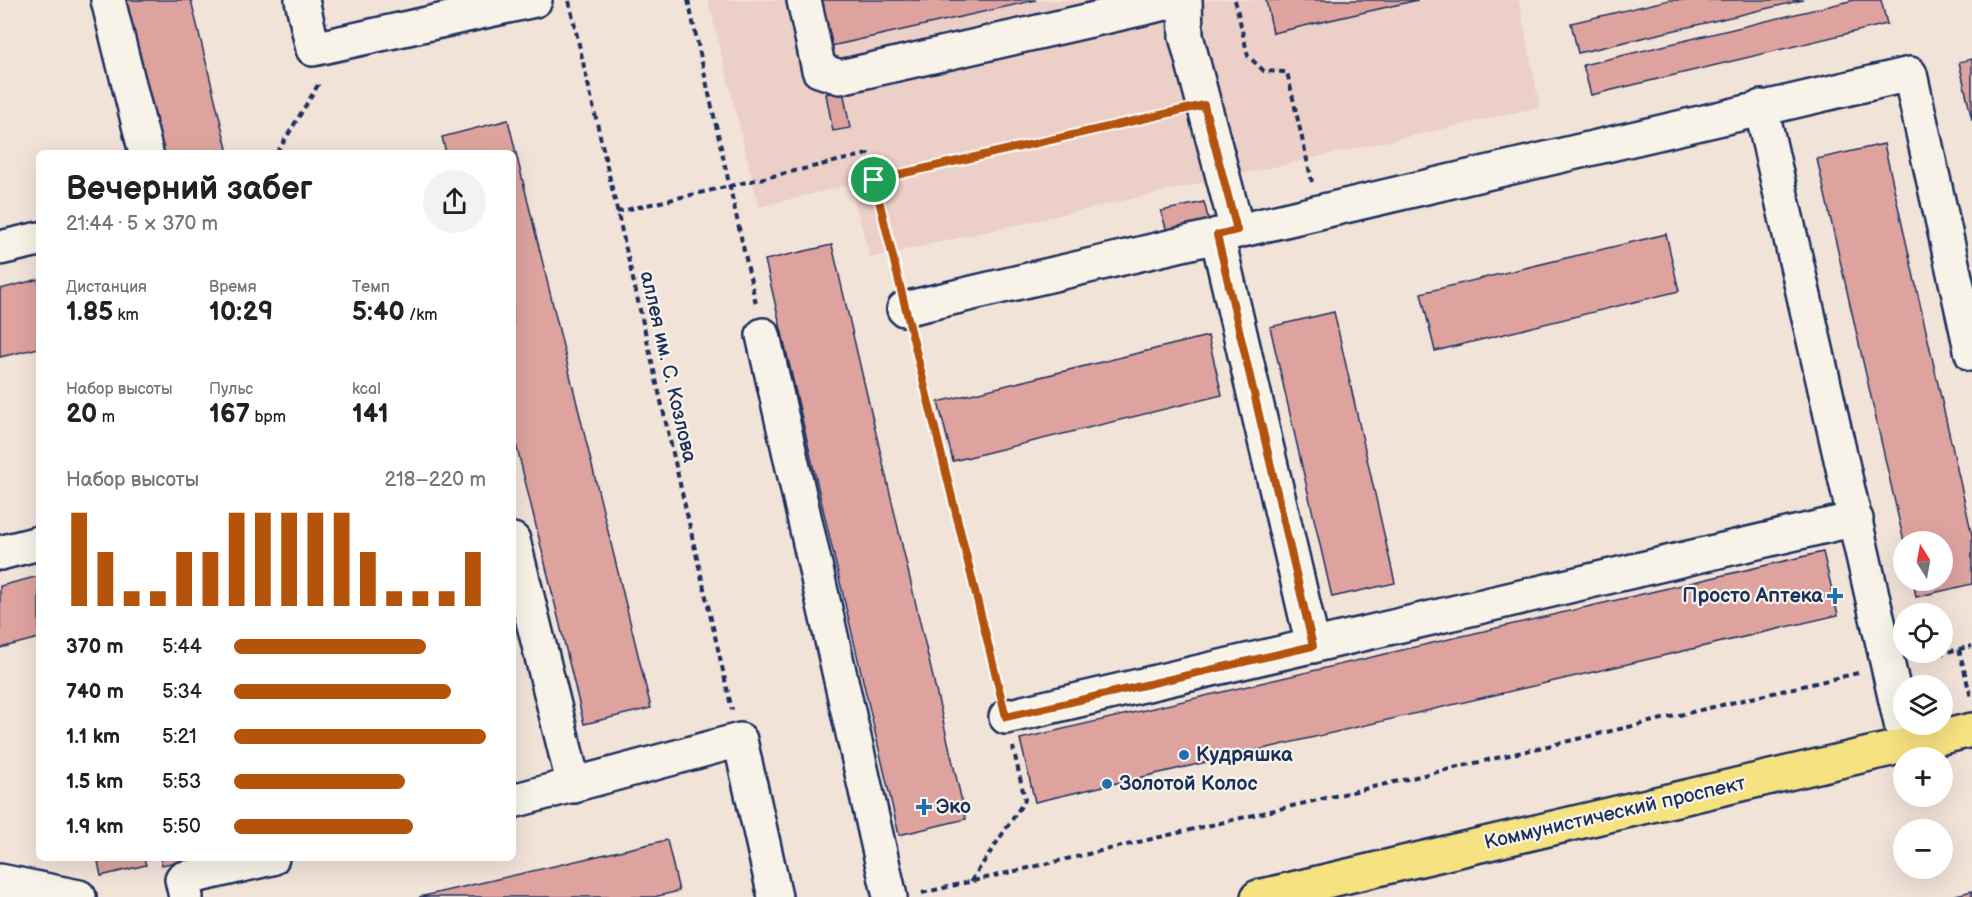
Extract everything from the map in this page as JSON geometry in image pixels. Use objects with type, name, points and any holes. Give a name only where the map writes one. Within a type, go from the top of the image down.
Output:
[{"type":"main road","name":"Коммунистический проспект","points":[[1258,897],[1972,730]]},
{"type":"lane","points":[[108,0],[145,150]]},
{"type":"lane","points":[[302,0],[313,49],[536,0]]},
{"type":"lane","points":[[804,0],[819,70],[840,77],[1179,0]]},
{"type":"lane","points":[[1185,0],[1186,36],[1204,105],[1227,233],[1313,646]]},
{"type":"lane","points":[[904,309],[1910,74],[1972,354]]},
{"type":"lane","points":[[1761,107],[1906,745]]},
{"type":"lane","points":[[0,248],[36,240]]},
{"type":"lane","points":[[763,334],[903,896]]},
{"type":"lane","points":[[1006,717],[1856,519]]},
{"type":"lane","points":[[0,553],[36,544]]},
{"type":"lane","points":[[516,552],[574,786]]},
{"type":"lane","points":[[516,800],[740,740],[774,897]]},
{"type":"lane","points":[[186,897],[182,879],[259,861]]},
{"type":"lane","points":[[0,881],[79,897]]},
{"type":"path","name":"аллея им. С. Козлова","points":[[568,0],[740,740]]},
{"type":"path","points":[[688,0],[732,186],[763,334]]},
{"type":"path","points":[[1235,0],[1248,56],[1264,71],[1287,72],[1319,211]]},
{"type":"path","points":[[280,150],[318,86],[313,49]]},
{"type":"path","points":[[874,180],[1204,105]]},
{"type":"path","points":[[617,212],[868,154],[1025,800],[971,881]]},
{"type":"path","points":[[903,896],[1972,646]]},
{"type":"path","points":[[1959,649],[1972,704]]},
{"type":"shaded area","points":[[708,0],[1519,0],[1540,107],[870,258],[850,185],[759,207]]},
{"type":"building","points":[[121,0],[191,0],[227,150],[157,150]]},
{"type":"building","points":[[820,0],[1036,0],[831,46]]},
{"type":"building","points":[[1266,0],[1418,0],[1273,33]]},
{"type":"building","points":[[1669,0],[1803,0],[1578,53],[1571,23]]},
{"type":"building","points":[[1854,0],[1881,0],[1887,24],[1591,95],[1583,65]]},
{"type":"building","points":[[1972,59],[1972,120],[1959,62]]},
{"type":"building","points":[[843,90],[850,128],[833,131],[826,94]]},
{"type":"building","points":[[508,120],[515,150],[445,150],[442,137]]},
{"type":"building","points":[[1884,144],[1972,535],[1972,584],[1953,588],[1953,531],[1902,531],[1817,159]]},
{"type":"building","points":[[516,153],[651,708],[584,724],[516,443]]},
{"type":"building","points":[[1204,202],[1210,225],[1168,235],[1161,211]]},
{"type":"building","points":[[1666,234],[1679,291],[1435,351],[1421,293]]},
{"type":"building","points":[[832,245],[966,819],[899,835],[765,260]]},
{"type":"building","points":[[36,280],[36,349],[0,357],[0,289]]},
{"type":"building","points":[[1334,312],[1395,583],[1332,597],[1270,327]]},
{"type":"building","points":[[1208,336],[1222,395],[953,461],[938,402]]},
{"type":"building","points":[[1823,552],[1838,615],[1035,802],[1020,739]]},
{"type":"building","points":[[36,577],[36,639],[0,648],[0,586]]},
{"type":"building","points":[[1915,591],[1942,591],[1916,597]]},
{"type":"building","points":[[667,840],[679,891],[654,897],[419,897]]},
{"type":"building","points":[[145,861],[146,865],[101,876],[98,862]]},
{"type":"building","points":[[161,861],[182,861],[162,865]]},
{"type":"building","points":[[1972,891],[1972,897],[1948,897]]},
{"type":"place","name":"Просто Аптека","points":[[1835,596]]},
{"type":"place","name":"Кудряшка","points":[[1184,755]]},
{"type":"place","name":"Золотой Колос","points":[[1107,784]]},
{"type":"place","name":"Эко","points":[[924,807]]},
{"type":"route","points":[[1204,105],[1237,230],[1217,235],[1313,646],[1006,717],[874,180],[1204,105]]}]
